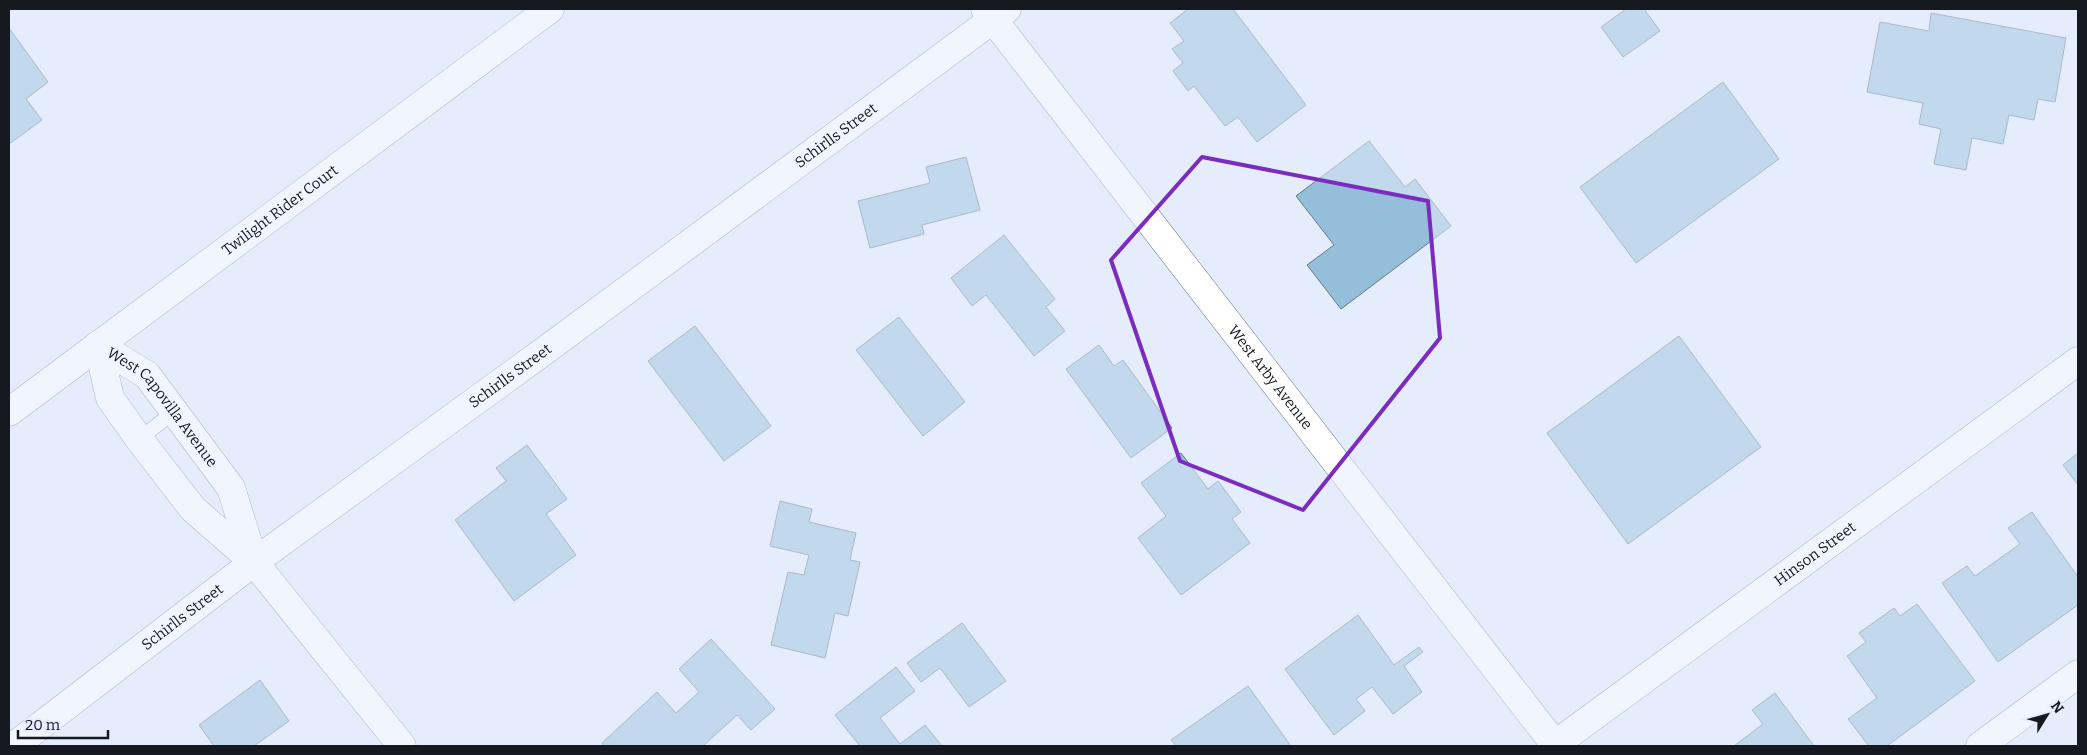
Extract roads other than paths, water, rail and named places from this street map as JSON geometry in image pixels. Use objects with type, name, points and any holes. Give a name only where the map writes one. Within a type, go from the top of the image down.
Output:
[{"type":"street","name":"Twilight Rider Court","points":[[9,412],[550,9]]},
{"type":"street","name":"Schirlls Street","points":[[14,746],[254,562],[547,350],[995,12]]},
{"type":"street","name":"West Arby Avenue","points":[[995,12],[1555,746]]},
{"type":"street","name":"West Capovilla Avenue","points":[[98,345],[147,375],[231,488],[254,562]]},
{"type":"street","name":"West Capovilla Avenue","points":[[98,345],[110,398],[139,439],[193,509],[254,562],[402,746]]},
{"type":"street","name":"Hinson Street","points":[[1555,746],[2078,362]]},
{"type":"street","points":[[1980,746],[2078,674]]},
{"type":"lane","points":[[139,439],[174,412]]}]
